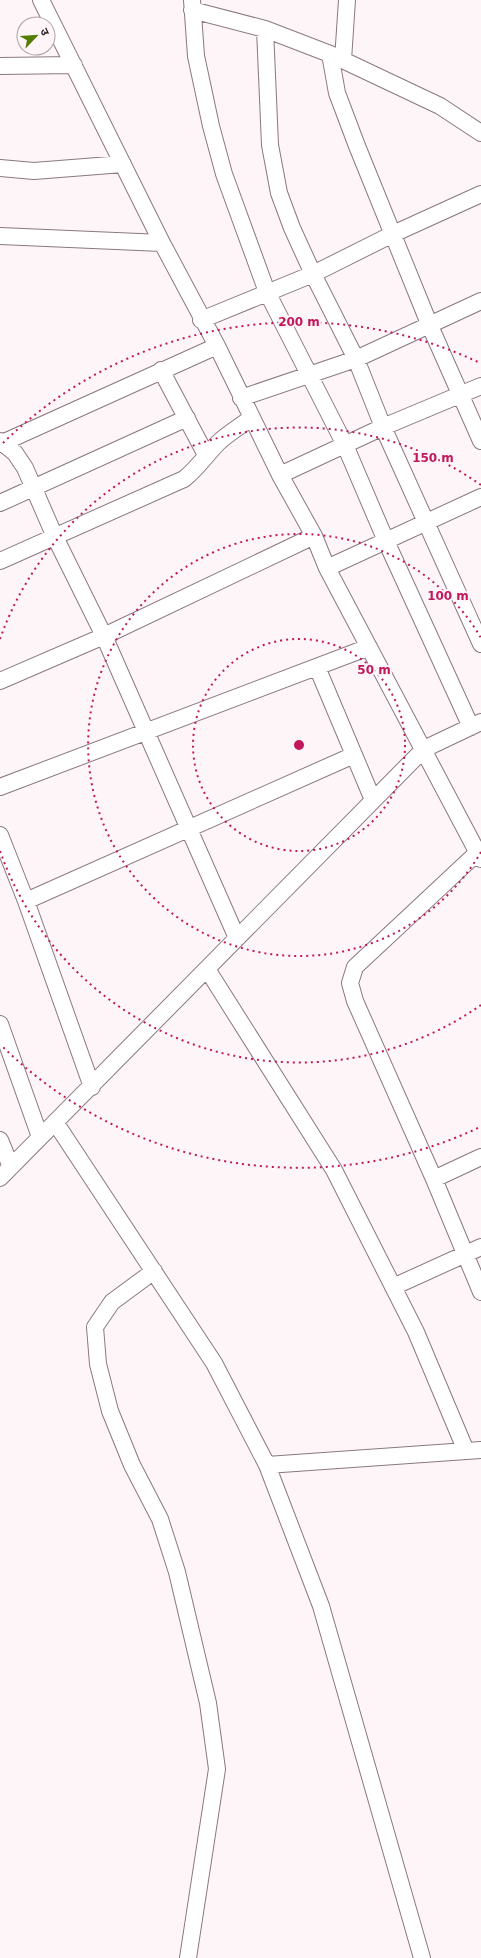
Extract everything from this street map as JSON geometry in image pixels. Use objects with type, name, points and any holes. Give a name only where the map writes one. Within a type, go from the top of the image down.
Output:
[{"type":"street","points":[[41,0],[201,320],[216,346],[280,475],[314,536],[327,568],[480,855],[355,967],[350,983],[355,1001],[434,1180],[464,1255],[481,1292]]},
{"type":"street","points":[[347,0],[336,57],[337,93],[430,326],[481,441]]},
{"type":"street","points":[[5,1172],[92,1087],[424,749],[476,725],[386,541],[345,445],[267,292],[224,174],[211,126],[196,56],[192,5],[265,29],[336,57],[440,106],[481,133]]},
{"type":"street","points":[[265,29],[270,145],[279,193],[314,274],[356,359],[383,427],[428,522],[474,610],[481,644]]},
{"type":"street","points":[[0,66],[74,65]]},
{"type":"street","points":[[0,168],[34,171],[123,164]]},
{"type":"street","points":[[201,320],[314,274],[394,234],[481,194]]},
{"type":"street","points":[[0,236],[162,243]]},
{"type":"street","points":[[241,398],[356,359],[430,326],[481,301]]},
{"type":"street","points":[[216,346],[1,442],[15,453],[33,487],[55,537],[104,636],[237,938]]},
{"type":"street","points":[[161,370],[206,455]]},
{"type":"street","points":[[280,475],[383,427],[481,386]]},
{"type":"street","points":[[0,503],[187,418]]},
{"type":"street","points":[[0,561],[184,480],[196,470],[206,455],[220,441],[251,418]]},
{"type":"street","points":[[327,568],[481,497]]},
{"type":"street","points":[[0,682],[104,636],[314,536]]},
{"type":"street","points":[[0,787],[369,647]]},
{"type":"street","points":[[317,667],[373,800]]},
{"type":"street","points":[[26,901],[354,755]]},
{"type":"street","points":[[0,835],[26,901],[92,1087]]},
{"type":"street","points":[[207,969],[334,1170],[474,1450],[267,1465]]},
{"type":"street","points":[[0,1024],[40,1137]]},
{"type":"street","points":[[55,1122],[214,1363],[267,1465],[321,1606],[422,1958]]},
{"type":"street","points":[[0,1140],[5,1172]]},
{"type":"street","points":[[434,1180],[481,1157]]},
{"type":"street","points":[[393,1286],[481,1247]]},
{"type":"street","points":[[154,1271],[112,1302],[95,1327],[98,1364],[110,1411],[132,1465],[160,1519],[177,1572],[208,1703],[217,1769],[188,1958]]}]
